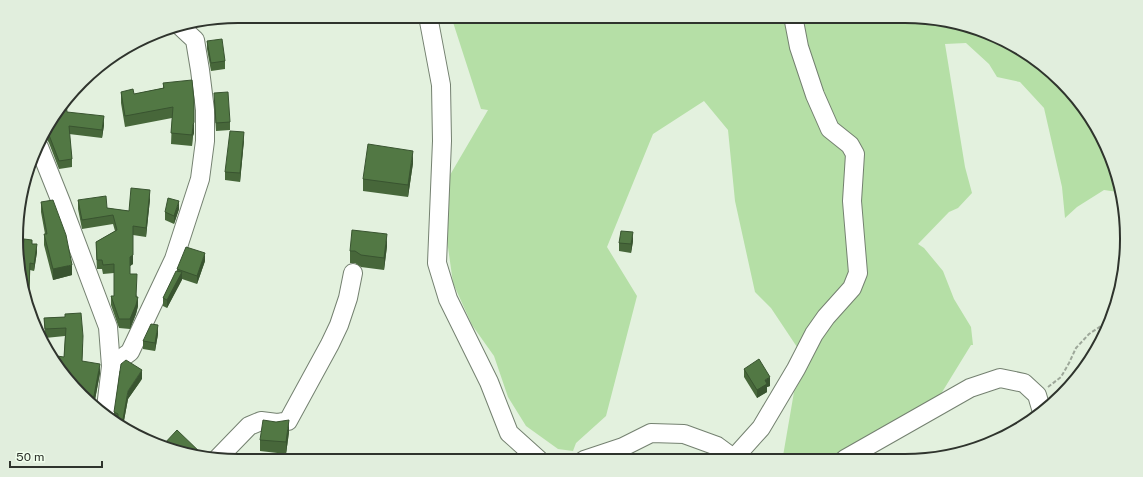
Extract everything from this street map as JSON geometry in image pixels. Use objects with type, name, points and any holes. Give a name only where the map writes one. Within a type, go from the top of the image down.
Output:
[{"type":"street","points":[[429,23],[441,86],[442,141],[437,263],[448,299],[488,382],[509,433],[532,454]]},
{"type":"street","points":[[739,454],[776,405],[814,334],[826,317],[852,288],[858,273],[852,201],[854,154],[850,145],[830,129],[815,95],[799,47],[794,23]]},
{"type":"street","points":[[111,366],[130,352],[174,259],[200,179],[205,141],[205,110],[195,40],[184,30]]},
{"type":"street","points":[[41,152],[108,327],[111,366],[106,408]]},
{"type":"street","points":[[222,454],[250,426],[261,421],[277,423],[288,421],[339,325],[348,298],[353,273]]},
{"type":"street","points":[[854,454],[970,388],[1000,378],[1024,383],[1037,395],[1040,406]]},
{"type":"street","points":[[600,454],[651,433],[684,434],[712,453]]},
{"type":"path","points":[[1037,395],[1061,377],[1076,348],[1089,334],[1102,325]]},
{"type":"green space","points":[[453,23],[919,23],[960,30],[987,39],[1024,59],[1047,76],[1067,96],[1084,119],[1104,156],[1115,192],[1104,190],[1077,207],[1065,218],[1062,187],[1044,108],[1020,82],[997,77],[989,64],[966,43],[945,44],[965,167],[972,193],[958,208],[949,212],[918,244],[924,248],[943,271],[954,299],[971,327],[973,345],[971,345],[936,402],[844,454],[783,454],[794,392],[809,365],[771,308],[755,292],[735,201],[728,130],[704,101],[653,134],[607,247],[637,296],[606,416],[576,443],[573,451],[558,449],[526,426],[508,397],[494,356],[472,325],[453,283],[446,233],[450,175],[488,110],[481,109]]},
{"type":"building","points":[[222,39],[225,61],[211,63],[207,41]]},
{"type":"building","points":[[192,80],[194,122],[192,135],[171,133],[173,107],[125,116],[121,92],[133,89],[134,94],[164,88],[163,83]]},
{"type":"building","points":[[228,92],[230,122],[216,123],[214,93]]},
{"type":"building","points":[[67,109],[67,112],[104,116],[102,130],[69,126],[72,159],[59,161],[49,136]]},
{"type":"building","points":[[230,131],[244,132],[240,173],[225,172]]},
{"type":"building","points":[[368,144],[413,151],[408,185],[363,179]]},
{"type":"building","points":[[131,188],[150,190],[146,228],[133,226],[133,255],[130,257],[130,274],[137,274],[136,297],[138,297],[130,319],[119,319],[111,296],[114,296],[114,264],[103,265],[102,260],[97,260],[96,242],[117,230],[113,215],[82,220],[78,200],[106,196],[107,208],[129,211]]},
{"type":"building","points":[[168,198],[179,201],[174,216],[165,212]]},
{"type":"building","points":[[53,200],[66,235],[72,265],[53,269],[44,234],[47,234],[41,202]]},
{"type":"building","points":[[352,230],[387,234],[384,258],[361,255],[355,251],[350,251]]},
{"type":"building","points":[[621,231],[633,232],[631,244],[619,243]]},
{"type":"building","points":[[24,239],[32,240],[32,244],[37,244],[34,264],[30,263],[29,290],[27,281],[23,248]]},
{"type":"building","points":[[186,247],[205,253],[197,276],[177,269]]},
{"type":"building","points":[[176,271],[182,272],[167,300],[163,298]]},
{"type":"building","points":[[81,313],[83,336],[82,361],[100,364],[93,398],[76,381],[58,356],[64,357],[66,328],[45,329],[44,318],[65,317],[65,314]]},
{"type":"building","points":[[151,324],[158,325],[155,343],[143,341]]},
{"type":"building","points":[[759,359],[770,377],[765,380],[767,384],[757,390],[744,369]]},
{"type":"building","points":[[126,360],[142,370],[128,391],[123,420],[118,417],[118,414],[114,412],[121,364]]},
{"type":"building","points":[[263,420],[276,422],[289,420],[286,442],[260,440]]},
{"type":"building","points":[[177,430],[198,450],[183,447],[166,442]]}]
